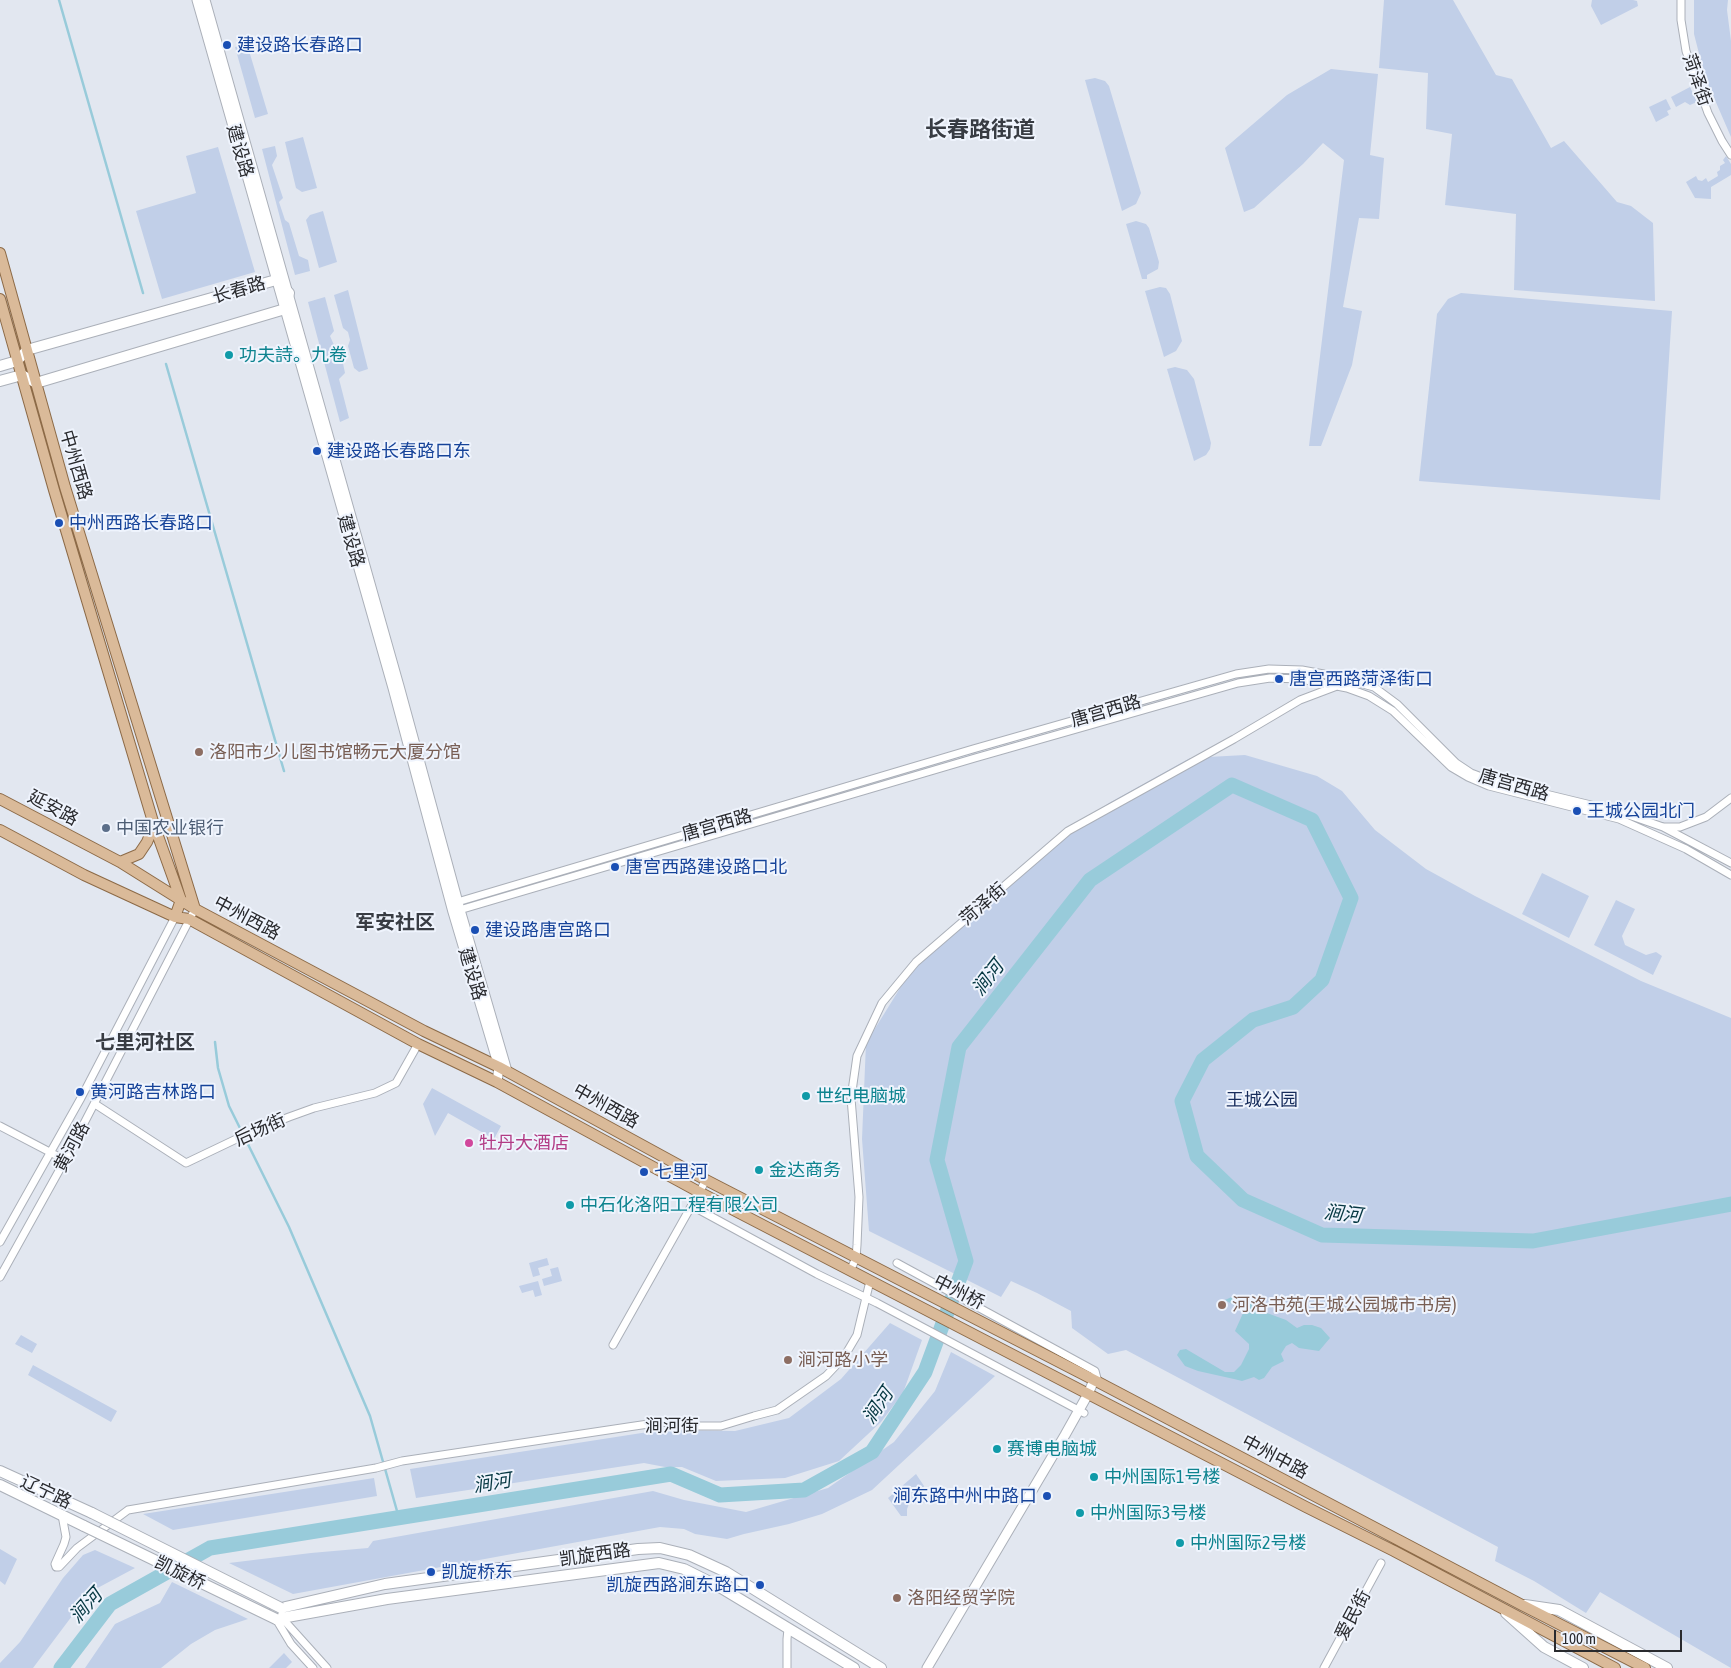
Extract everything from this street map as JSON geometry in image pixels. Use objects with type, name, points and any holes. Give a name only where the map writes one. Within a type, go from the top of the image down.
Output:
[{"type":"main road","name":"中州西路","points":[[0,253],[65,487],[195,909],[424,1031],[503,1069],[706,1180],[890,1275]]},
{"type":"main road","name":"长春路","points":[[27,350],[276,280],[289,292],[286,309],[36,383]]},
{"type":"main road","name":"中州西路","points":[[0,299],[54,490],[154,825],[181,900]]},
{"type":"main road","points":[[0,366],[17,362],[27,350]]},
{"type":"main road","points":[[0,381],[22,375],[36,383]]},
{"type":"main road","name":"延安路","points":[[0,799],[120,862],[195,909]]},
{"type":"main road","points":[[120,862],[139,854],[147,842],[154,825]]},
{"type":"main road","points":[[0,830],[84,875],[174,917],[188,919]]},
{"type":"main road","points":[[174,917],[181,900]]},
{"type":"main road","name":"中州西路","points":[[188,919],[418,1044],[497,1082],[699,1192],[883,1288]]},
{"type":"main road","name":"中州桥","points":[[890,1275],[1015,1333]]},
{"type":"main road","name":"中州桥","points":[[883,1288],[1005,1351]]},
{"type":"main road","name":"中州中路","points":[[1015,1333],[1096,1381],[1645,1668]]},
{"type":"main road","name":"中州中路","points":[[1005,1351],[1394,1551],[1615,1668]]},
{"type":"main road","name":"辽宁路","points":[[0,1471],[92,1513]]},
{"type":"main road","name":"辽宁路","points":[[0,1485],[84,1526]]},
{"type":"main road","name":"凯旋桥","points":[[92,1513],[278,1612]]},
{"type":"main road","name":"凯旋桥","points":[[84,1526],[278,1612]]},
{"type":"main road","name":"凯旋西路","points":[[278,1612],[385,1584],[638,1549],[660,1548],[689,1554],[726,1572],[881,1668]]},
{"type":"main road","name":"凯旋西路","points":[[278,1612],[659,1563],[684,1569],[718,1586],[854,1668]]},
{"type":"main road","name":"中州中路","points":[[1522,1605],[1559,1610],[1666,1668]]},
{"type":"main road","name":"中州中路","points":[[1502,1609],[1544,1647],[1583,1668]]},
{"type":"street","name":"建设路","points":[[197,0],[455,907],[503,1069],[497,1082]]},
{"type":"street","name":"建设路","points":[[206,0],[399,686],[455,907]]},
{"type":"street","name":"菏泽街","points":[[1682,0],[1681,20],[1686,51],[1708,113],[1731,154]]},
{"type":"street","name":"唐宫西路","points":[[455,907],[982,746],[1236,674],[1269,669],[1302,670],[1329,675],[1374,688],[1397,704],[1456,763],[1472,773],[1492,781],[1620,812],[1663,827],[1731,863]]},
{"type":"street","name":"唐宫西路","points":[[455,907],[1238,683],[1270,678],[1301,679],[1347,688],[1369,696],[1393,711],[1451,767],[1468,777],[1489,786],[1619,819],[1686,849],[1731,874]]},
{"type":"street","name":"菏泽街","points":[[850,1271],[856,1258],[858,1197],[851,1098],[857,1056],[882,1003],[916,962],[1068,831],[1234,739],[1300,700],[1337,686]]},
{"type":"street","points":[[1657,835],[1663,827],[1680,826],[1706,817],[1731,798]]},
{"type":"street","name":"黄河路","points":[[0,1276],[95,1104],[188,919],[195,909]]},
{"type":"street","name":"黄河路","points":[[0,1242],[81,1098],[174,917]]},
{"type":"street","name":"后场街","points":[[95,1104],[186,1163],[251,1132],[306,1111],[375,1093],[396,1083],[418,1044]]},
{"type":"street","points":[[0,1126],[65,1160]]},
{"type":"street","points":[[613,1345],[706,1180]]},
{"type":"street","points":[[692,1206],[817,1274],[878,1303],[1081,1411]]},
{"type":"street","points":[[897,1263],[1015,1333]]},
{"type":"street","name":"涧河街","points":[[62,1515],[66,1537],[55,1564],[56,1567],[59,1567],[77,1548],[128,1510],[376,1468],[402,1461],[662,1422],[692,1426],[720,1426],[777,1410],[826,1376],[844,1357],[857,1335],[870,1281]]},
{"type":"street","points":[[927,1668],[1091,1395],[1096,1381]]},
{"type":"street","points":[[933,1668],[1081,1411]]},
{"type":"street","name":"爱民街","points":[[1324,1668],[1381,1563]]},
{"type":"street","points":[[278,1612],[291,1644],[313,1668]]},
{"type":"street","points":[[278,1612],[327,1668]]},
{"type":"street","points":[[787,1668],[788,1628]]},
{"type":"green space","points":[[1384,0],[1453,0],[1496,75],[1512,79],[1551,148],[1564,141],[1617,202],[1631,206],[1653,223],[1655,301],[1514,290],[1516,214],[1445,205],[1452,134],[1426,129],[1428,73],[1379,68]]},
{"type":"green space","points":[[1592,0],[1633,0],[1637,1],[1638,6],[1601,25],[1591,6]]},
{"type":"green space","points":[[1694,0],[1728,0],[1727,10],[1731,41],[1731,137],[1705,77],[1694,34]]},
{"type":"green space","points":[[247,44],[268,114],[255,118],[235,47]]},
{"type":"green space","points":[[1331,69],[1378,74],[1370,155],[1384,158],[1379,219],[1359,218],[1343,307],[1362,311],[1352,365],[1321,446],[1309,446],[1344,160],[1323,143],[1303,164],[1254,208],[1244,212],[1225,148],[1287,95]]},
{"type":"green space","points":[[1095,78],[1105,81],[1109,86],[1141,193],[1136,204],[1122,211],[1085,80]]},
{"type":"green space","points":[[1690,87],[1697,102],[1690,105],[1685,102],[1676,107],[1671,97]]},
{"type":"green space","points":[[1666,99],[1671,109],[1667,111],[1669,115],[1656,122],[1649,107]]},
{"type":"green space","points":[[303,137],[317,188],[302,192],[296,188],[285,142]]},
{"type":"green space","points":[[275,146],[277,156],[272,165],[283,198],[279,202],[285,220],[289,223],[299,256],[308,260],[310,271],[295,275],[262,149]]},
{"type":"green space","points":[[218,147],[255,272],[162,299],[136,211],[196,193],[186,156]]},
{"type":"green space","points":[[1726,156],[1731,164],[1731,175],[1711,187],[1711,199],[1695,198],[1686,182],[1696,176],[1698,180],[1702,181],[1706,178],[1708,182],[1718,176],[1717,172],[1720,170],[1720,166],[1725,163],[1723,160]]},
{"type":"green space","points":[[323,211],[337,262],[319,268],[306,220],[310,215]]},
{"type":"green space","points":[[1136,221],[1146,224],[1149,228],[1159,262],[1158,269],[1147,275],[1147,279],[1142,279],[1126,224]]},
{"type":"green space","points":[[1160,287],[1166,288],[1170,294],[1182,341],[1176,351],[1164,357],[1145,291]]},
{"type":"green space","points":[[348,290],[368,369],[359,372],[354,368],[348,346],[350,340],[348,332],[343,328],[334,295]]},
{"type":"green space","points":[[1461,293],[1672,311],[1660,500],[1419,481],[1437,314],[1448,299]]},
{"type":"green space","points":[[325,297],[334,331],[330,336],[334,345],[340,349],[345,373],[339,379],[349,418],[340,422],[308,302]]},
{"type":"green space","points":[[1175,367],[1187,370],[1194,379],[1211,443],[1206,455],[1194,461],[1167,369]]},
{"type":"green space","name":"王城公园","points":[[1245,755],[1317,776],[1342,791],[1375,830],[1426,869],[1641,981],[1731,1018],[1731,1668],[1600,1592],[1586,1613],[1534,1581],[1495,1561],[1498,1547],[1126,1350],[1108,1354],[1072,1328],[1071,1311],[1037,1293],[1011,1281],[1001,1297],[869,1231],[862,1139],[866,1043],[902,985],[937,943],[1037,859],[1109,803],[1190,758]]},
{"type":"green space","points":[[1542,873],[1589,896],[1569,938],[1522,914]]},
{"type":"green space","points":[[1616,900],[1635,909],[1622,936],[1625,945],[1646,955],[1656,952],[1662,956],[1653,975],[1594,945]]},
{"type":"green space","points":[[432,1088],[501,1126],[494,1139],[448,1113],[435,1136],[423,1104]]},
{"type":"green space","points":[[547,1258],[549,1265],[538,1268],[540,1275],[533,1277],[529,1263]]},
{"type":"green space","points":[[558,1267],[562,1281],[544,1286],[542,1279],[552,1276],[550,1269]]},
{"type":"green space","points":[[538,1281],[542,1295],[535,1297],[533,1290],[522,1293],[519,1286]]},
{"type":"green space","points":[[890,1323],[922,1340],[903,1393],[881,1422],[839,1461],[785,1478],[716,1481],[682,1467],[665,1467],[644,1463],[416,1498],[410,1469],[661,1430],[735,1431],[789,1418],[841,1379]]},
{"type":"green space","points":[[21,1335],[37,1344],[32,1353],[15,1344]]},
{"type":"green space","points":[[951,1352],[995,1376],[872,1490],[822,1514],[789,1524],[727,1539],[695,1534],[684,1529],[660,1527],[293,1594],[229,1563],[368,1548],[373,1541],[653,1491],[684,1500],[746,1512],[828,1488],[894,1442],[935,1391]]},
{"type":"green space","points":[[33,1365],[117,1411],[111,1422],[28,1375]]},
{"type":"green space","points":[[916,1474],[924,1486],[921,1495],[928,1501],[909,1504],[907,1516],[901,1516],[888,1498]]},
{"type":"green space","points":[[374,1478],[377,1496],[173,1530],[143,1514]]},
{"type":"green space","points":[[0,1549],[17,1559],[5,1585],[0,1581]]},
{"type":"green space","points":[[95,1550],[135,1568],[90,1592],[33,1668],[0,1668],[0,1663],[20,1642],[63,1578],[83,1555]]},
{"type":"green space","points":[[172,1582],[248,1619],[215,1630],[191,1644],[161,1668],[85,1668],[115,1624],[160,1603]]},
{"type":"green space","points":[[284,1653],[292,1662],[286,1668],[269,1668]]},
{"type":"shaded area","points":[[1234,1296],[1244,1299],[1267,1313],[1286,1320],[1297,1328],[1304,1325],[1312,1325],[1321,1328],[1330,1338],[1319,1351],[1299,1348],[1292,1343],[1286,1346],[1281,1354],[1284,1361],[1272,1367],[1264,1378],[1259,1380],[1254,1377],[1242,1381],[1198,1371],[1185,1366],[1177,1355],[1180,1350],[1186,1349],[1225,1372],[1234,1372],[1241,1365],[1249,1349],[1249,1344],[1235,1331],[1244,1311],[1225,1300]]},
{"type":"waterway","points":[[59,0],[143,293]]},
{"type":"waterway","points":[[166,364],[284,771]]},
{"type":"waterway","name":"涧河","points":[[61,1668],[110,1604],[210,1548],[671,1474],[720,1495],[804,1490],[872,1452],[925,1372],[966,1261],[937,1160],[959,1047],[1090,880],[1232,785],[1312,820],[1351,898],[1322,980],[1293,1007],[1253,1020],[1203,1060],[1182,1101],[1197,1156],[1243,1200],[1322,1235],[1533,1241],[1731,1204]]},
{"type":"waterway","points":[[215,1042],[218,1068],[229,1106],[289,1227],[370,1416],[399,1518]]},
{"type":"place","name":"建设路长春路口","points":[[227,45]]},
{"type":"place","name":"功夫詩。九卷","points":[[229,355]]},
{"type":"place","name":"建设路长春路口东","points":[[317,451]]},
{"type":"place","name":"中州西路长春路口","points":[[59,523]]},
{"type":"place","name":"唐宫西路菏泽街口","points":[[1279,679]]},
{"type":"place","name":"洛阳市少儿图书馆畅元大厦分馆","points":[[199,752]]},
{"type":"place","name":"王城公园北门","points":[[1577,811]]},
{"type":"place","name":"中国农业银行","points":[[106,828]]},
{"type":"place","name":"唐宫西路建设路口北","points":[[615,867]]},
{"type":"place","name":"建设路唐宫路口","points":[[475,930]]},
{"type":"place","name":"黄河路吉林路口","points":[[80,1092]]},
{"type":"place","name":"世纪电脑城","points":[[806,1096]]},
{"type":"place","name":"牡丹大酒店","points":[[469,1143]]},
{"type":"place","name":"金达商务","points":[[759,1170]]},
{"type":"place","name":"七里河","points":[[644,1172]]},
{"type":"place","name":"中石化洛阳工程有限公司","points":[[570,1205]]},
{"type":"place","name":"河洛书苑(王城公园城市书房)","points":[[1222,1305]]},
{"type":"place","name":"涧河路小学","points":[[788,1360]]},
{"type":"place","name":"赛博电脑城","points":[[997,1449]]},
{"type":"place","name":"中州国际1号楼","points":[[1094,1477]]},
{"type":"place","name":"涧东路中州中路口","points":[[1047,1496]]},
{"type":"place","name":"中州国际3号楼","points":[[1080,1513]]},
{"type":"place","name":"中州国际2号楼","points":[[1180,1543]]},
{"type":"place","name":"凯旋桥东","points":[[431,1572]]},
{"type":"place","name":"凯旋西路涧东路口","points":[[760,1585]]},
{"type":"place","name":"洛阳经贸学院","points":[[897,1598]]},
{"type":"district","name":"长春路街道","points":[[980,130]]},
{"type":"district","name":"军安社区","points":[[395,923]]},
{"type":"district","name":"七里河社区","points":[[145,1043]]}]
